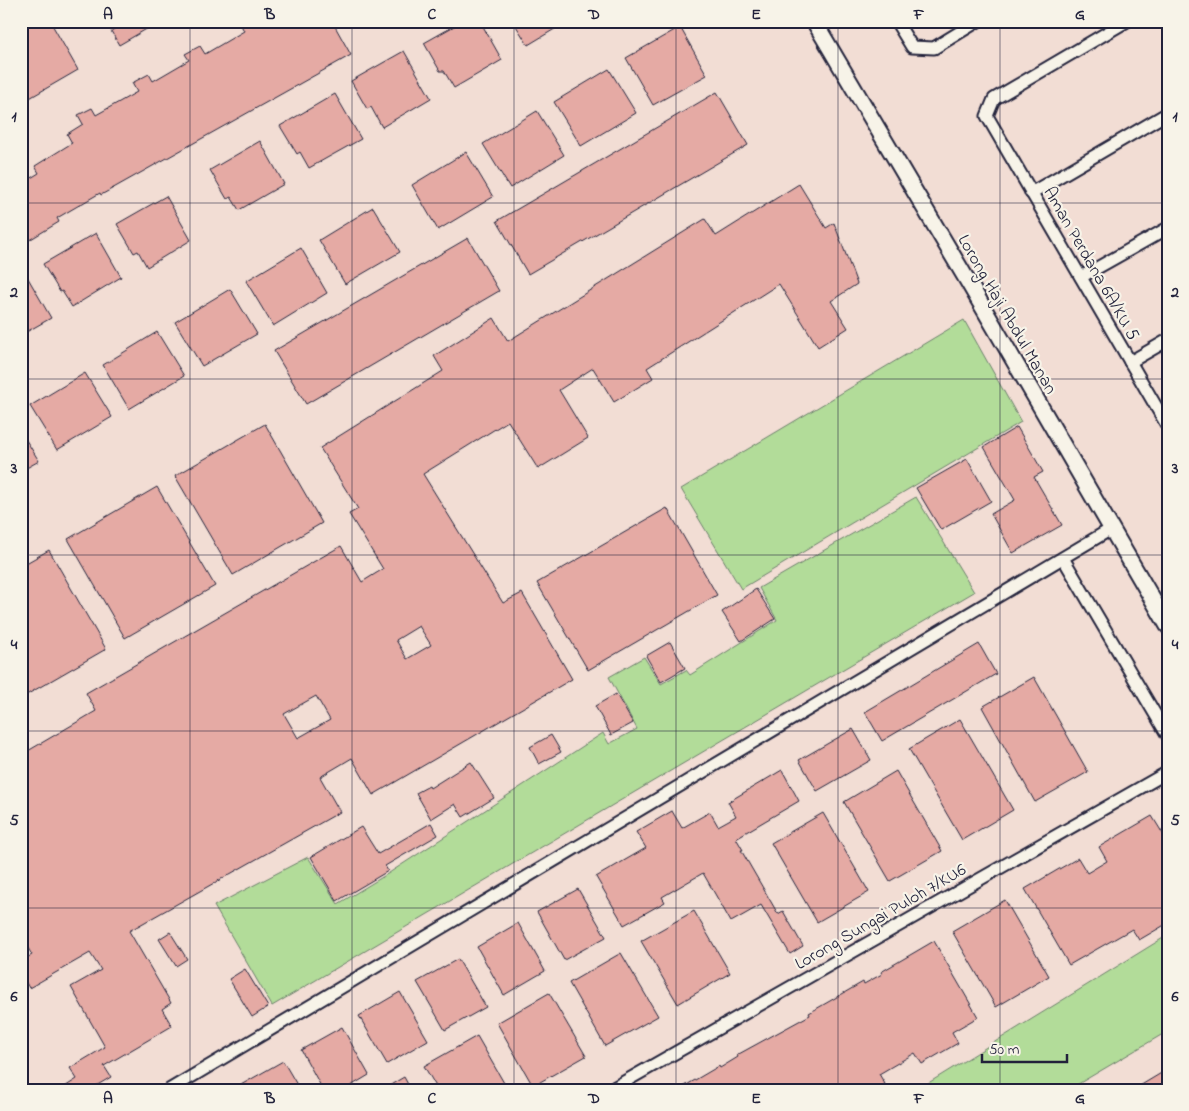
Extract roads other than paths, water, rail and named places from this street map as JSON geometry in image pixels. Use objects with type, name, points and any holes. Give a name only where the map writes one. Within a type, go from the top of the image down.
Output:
[{"type":"street","name":"Lorong Haji Abdul Manan","points":[[814,21],[1168,626]]},
{"type":"street","points":[[896,21],[912,47],[934,48],[978,21]]},
{"type":"street","name":"Aman Perdana 6A/KU 5","points":[[1127,21],[994,99],[987,116],[1168,426]]},
{"type":"street","points":[[1031,193],[1168,113]]},
{"type":"street","points":[[1081,277],[1168,228]]},
{"type":"street","points":[[1130,362],[1168,340]]},
{"type":"street","points":[[169,1090],[1112,530]]},
{"type":"street","points":[[1063,558],[1168,736]]},
{"type":"street","name":"Lorong Sungai Puloh 7/KU6","points":[[610,1090],[1168,772]]}]
